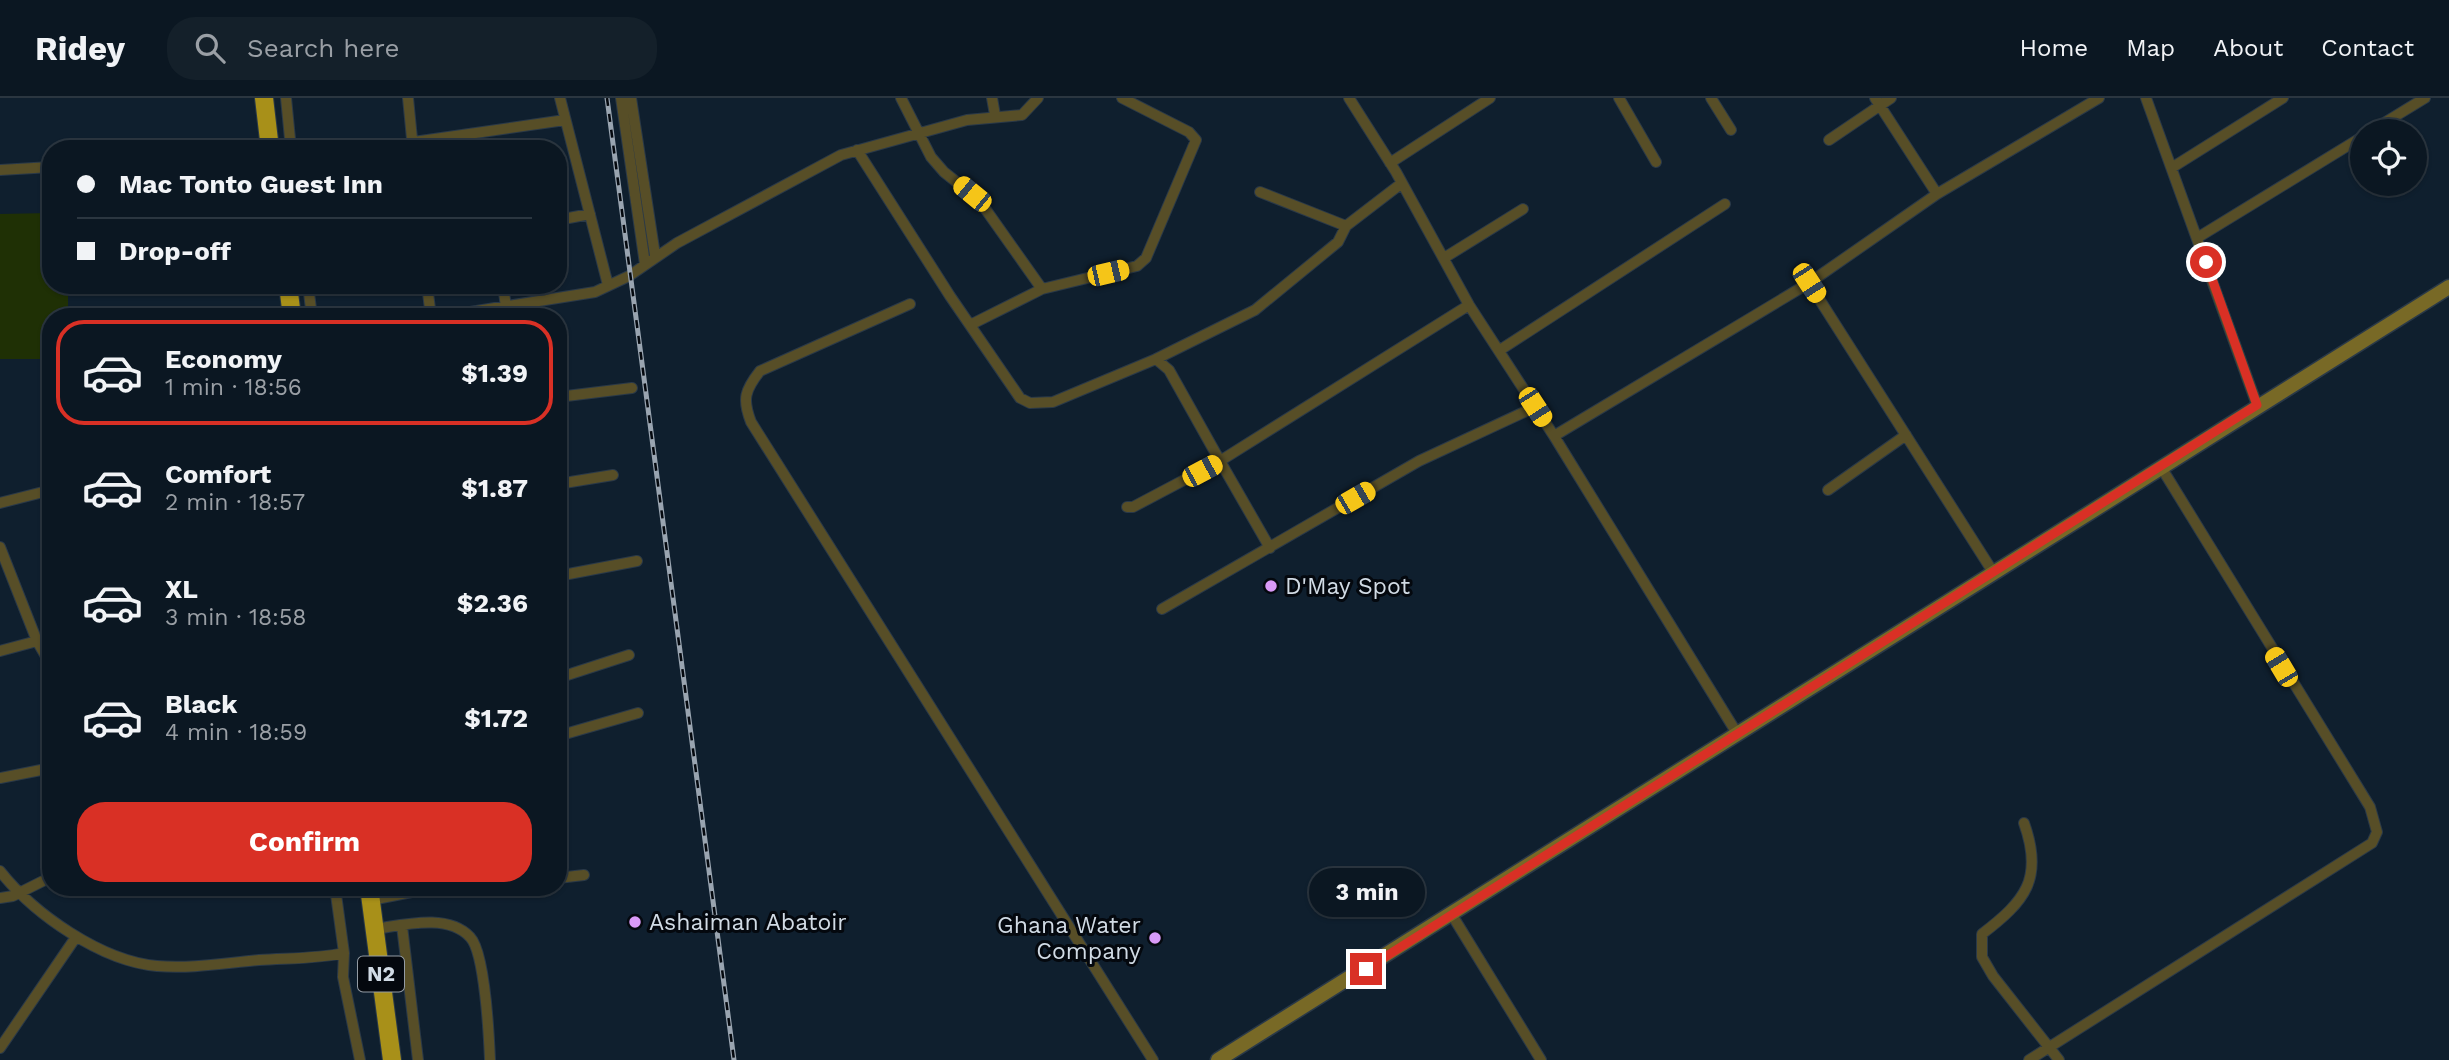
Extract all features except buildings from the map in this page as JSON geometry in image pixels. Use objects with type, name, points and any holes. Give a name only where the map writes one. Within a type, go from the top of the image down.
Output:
[{"type":"highway","points":[[264,98],[269,140]]},
{"type":"highway","name":"N2","points":[[370,896],[393,1060]]},
{"type":"street","points":[[286,98],[290,140]]},
{"type":"street","points":[[408,98],[412,140]]},
{"type":"street","points":[[560,98],[608,285]]},
{"type":"street","points":[[621,98],[645,264]]},
{"type":"street","points":[[901,98],[937,166],[979,200],[1042,289]]},
{"type":"street","points":[[992,98],[995,115]]},
{"type":"street","points":[[499,308],[585,295],[608,285],[645,264],[655,255],[827,161],[919,133],[995,115],[1022,115],[1038,98]]},
{"type":"street","points":[[970,325],[1042,289],[1138,266],[1146,258],[1148,247],[1194,150],[1196,140],[1189,132],[1122,98]]},
{"type":"street","points":[[1349,98],[1402,183],[1469,305],[1554,436],[1738,735]]},
{"type":"street","points":[[1390,163],[1490,98]]},
{"type":"street","points":[[1619,98],[1656,162]]},
{"type":"street","points":[[1711,98],[1731,130]]},
{"type":"street","points":[[1829,140],[1877,102],[1891,98]]},
{"type":"street","points":[[1554,436],[1809,283],[1937,194],[2099,98]]},
{"type":"street","points":[[2146,98],[2257,405]]},
{"type":"street","points":[[2173,167],[2283,98]]},
{"type":"street","points":[[2391,119],[2426,98]]},
{"type":"street","points":[[635,100],[655,255]]},
{"type":"street","points":[[1877,102],[1937,194]]},
{"type":"street","points":[[452,140],[565,120]]},
{"type":"street","points":[[2197,239],[2350,144]]},
{"type":"street","points":[[857,150],[970,325],[1020,398],[1030,403],[1053,402],[1156,359],[1255,310],[1338,242],[1346,226],[1402,183]]},
{"type":"street","points":[[0,170],[42,168]]},
{"type":"street","points":[[1260,192],[1346,226]]},
{"type":"street","points":[[1500,350],[1726,204]]},
{"type":"street","points":[[1444,258],[1522,209]]},
{"type":"street","points":[[567,218],[590,214]]},
{"type":"street","points":[[1809,283],[1993,572]]},
{"type":"street","points":[[1218,1060],[1452,915],[1615,809],[1738,735],[2257,405],[2449,287]]},
{"type":"street","points":[[504,294],[506,307]]},
{"type":"street","points":[[910,304],[760,371],[745,390],[744,406],[773,457],[1153,1060]]},
{"type":"street","points":[[1128,507],[1133,507],[1220,461],[1469,305]]},
{"type":"street","points":[[1156,359],[1169,370],[1270,548]]},
{"type":"street","points":[[567,396],[632,388]]},
{"type":"street","points":[[1162,609],[1419,461],[1535,407]]},
{"type":"street","points":[[1828,490],[1906,435]]},
{"type":"street","points":[[2029,1060],[2372,843],[2377,832],[2370,807],[2161,467]]},
{"type":"street","points":[[567,483],[613,475]]},
{"type":"street","points":[[0,503],[42,492]]},
{"type":"street","points":[[0,547],[5,577],[42,650]]},
{"type":"street","points":[[567,574],[637,561]]},
{"type":"street","points":[[0,651],[37,641]]},
{"type":"street","points":[[567,675],[629,655]]},
{"type":"street","points":[[567,733],[638,713]]},
{"type":"street","points":[[0,778],[42,770]]},
{"type":"street","points":[[2024,823],[2033,848],[2027,889],[2013,910],[1982,933],[1982,957],[1993,976],[2059,1060]]},
{"type":"street","points":[[0,871],[18,893],[76,937],[118,955],[156,966],[327,957],[344,953]]},
{"type":"street","points":[[567,877],[584,876]]},
{"type":"street","points":[[2,901],[42,881]]},
{"type":"street","points":[[336,896],[344,953],[343,977],[360,1060]]},
{"type":"street","points":[[1452,915],[1541,1060]]},
{"type":"street","points":[[375,929],[445,925],[470,936],[475,944],[485,993],[491,1060]]},
{"type":"street","points":[[402,926],[418,1060]]},
{"type":"street","points":[[0,1048],[76,937]]},
{"type":"green space","points":[[42,213],[42,294],[68,294],[68,308],[42,308],[42,359],[0,359],[0,214]]},
{"type":"railway","points":[[607,98],[734,1060]]},
{"type":"place","name":"D'May Spot","points":[[1271,586]]},
{"type":"place","name":"Ashaiman Abatoir","points":[[635,922]]},
{"type":"place","name":"Ghana Water Company","points":[[1155,938]]},
{"type":"route","points":[[1366,969],[2257,405],[2206,262]]}]
